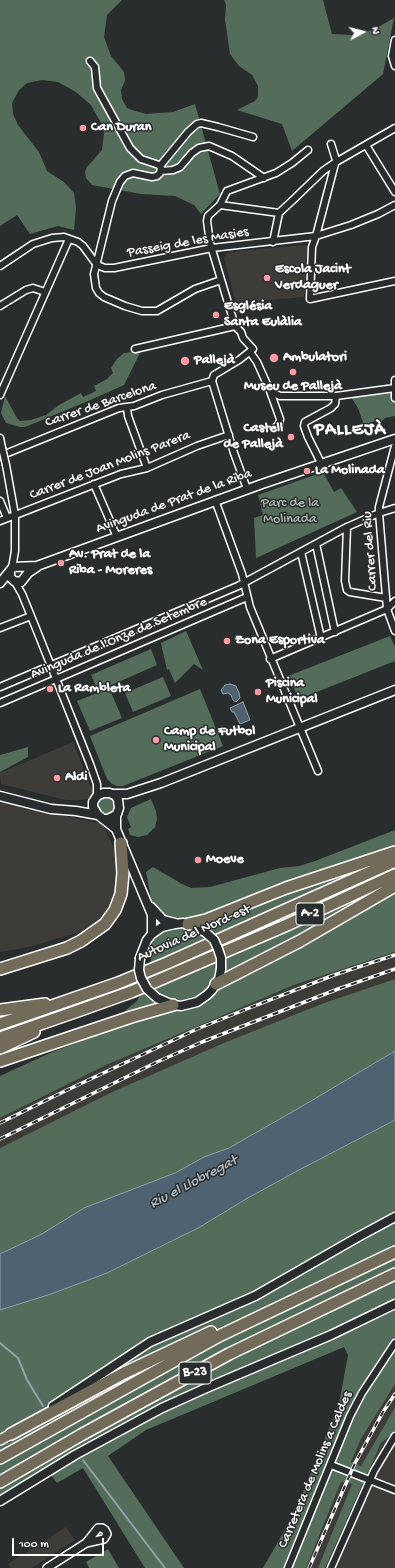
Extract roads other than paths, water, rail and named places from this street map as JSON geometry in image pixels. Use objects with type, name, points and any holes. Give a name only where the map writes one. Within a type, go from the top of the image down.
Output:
[{"type":"highway","points":[[0,970],[67,948],[98,930],[110,917],[118,903],[123,883],[121,843]]},
{"type":"highway","points":[[188,924],[206,920],[286,888],[395,852]]},
{"type":"highway","name":"Autovia del Nord-est","points":[[0,1024],[69,1001],[167,963],[395,861]]},
{"type":"highway","name":"Autovia del Nord-est","points":[[0,1038],[131,992],[288,925],[395,875]]},
{"type":"highway","points":[[216,984],[306,937],[395,886]]},
{"type":"highway","points":[[0,964],[37,958]]},
{"type":"highway","points":[[0,1010],[69,1001]]},
{"type":"highway","points":[[0,1061],[125,1019],[173,1005]]},
{"type":"highway","points":[[0,1048],[60,1017]]},
{"type":"highway","points":[[0,1067],[40,1048]]},
{"type":"highway","name":"B-23","points":[[0,1458],[205,1343],[262,1314],[395,1252]]},
{"type":"highway","name":"B-23","points":[[0,1482],[81,1435],[229,1354],[395,1274]]},
{"type":"highway","points":[[11,1434],[124,1373],[225,1326],[262,1314]]},
{"type":"main road","name":"Avinguda de Prat de la Riba","points":[[37,566],[215,500],[395,439]]},
{"type":"main road","points":[[0,583],[16,569],[37,566]]},
{"type":"main road","points":[[0,583],[19,580],[37,566]]},
{"type":"main road","points":[[16,569],[25,572],[19,580]]},
{"type":"main road","points":[[16,569],[10,577],[19,580]]},
{"type":"main road","points":[[76,811],[95,799],[110,793],[130,793],[161,783],[395,690]]},
{"type":"main road","points":[[2,795],[51,809],[76,811],[110,818],[118,812],[123,803],[131,797],[161,783]]},
{"type":"main road","points":[[110,793],[118,800],[116,830],[147,901],[153,920],[152,934]]},
{"type":"main road","points":[[95,799],[93,807],[101,817],[116,830]]},
{"type":"main road","points":[[147,901],[153,910],[163,920],[175,924]]},
{"type":"main road","points":[[175,924],[188,924],[205,932],[214,940],[221,958],[221,970],[216,984],[207,995],[196,1002],[181,1006],[173,1005],[157,998],[147,989],[140,970],[140,958],[144,945],[152,934],[162,928],[175,924]]},
{"type":"main road","points":[[0,1440],[150,1342],[257,1295],[364,1233],[395,1217]]},
{"type":"main road","points":[[0,1501],[75,1455],[162,1408],[331,1335],[395,1304]]},
{"type":"street","points":[[395,40],[392,56],[395,66]]},
{"type":"street","points":[[90,61],[95,67],[97,88],[130,148],[141,159],[155,163],[160,168],[173,170],[180,167],[192,153],[199,148],[209,146],[232,156],[264,178]]},
{"type":"street","points":[[221,280],[195,289],[157,310],[142,311],[104,297],[99,293],[95,279],[112,202],[120,182],[125,176],[133,173],[152,177],[157,176],[160,168],[188,132],[197,124],[201,123],[253,137]]},
{"type":"street","points":[[273,242],[279,213],[324,171],[336,162],[395,128]]},
{"type":"street","points":[[331,144],[336,162],[312,247],[310,299],[395,281]]},
{"type":"street","points":[[366,145],[395,192]]},
{"type":"street","points":[[276,427],[279,424],[280,419],[270,391],[257,362],[250,352],[253,349],[235,326],[212,248],[207,221],[208,216],[220,205],[227,191],[264,178],[286,166],[308,150]]},
{"type":"street","points":[[220,205],[279,213]]},
{"type":"street","name":"Passeig de les Masies","points":[[97,265],[105,268],[114,268],[212,248],[316,236],[378,214],[395,205]]},
{"type":"street","points":[[0,266],[33,244],[52,238],[69,238],[83,246],[97,265]]},
{"type":"street","points":[[0,395],[69,238]]},
{"type":"street","points":[[0,306],[26,290],[33,288],[45,292]]},
{"type":"street","points":[[135,349],[235,326]]},
{"type":"street","name":"Carrer de Barcelona","points":[[0,456],[119,408],[128,408],[212,381],[214,375],[250,352]]},
{"type":"street","points":[[395,380],[395,398]]},
{"type":"street","points":[[212,381],[247,489]]},
{"type":"street","points":[[270,391],[280,396],[336,396],[395,388]]},
{"type":"street","points":[[321,463],[304,426],[305,422],[331,408],[335,404],[336,396]]},
{"type":"street","points":[[128,408],[128,416],[147,468]]},
{"type":"street","name":"Carrer de Joan Molins Parera","points":[[0,521],[121,474],[147,468],[198,446],[229,435]]},
{"type":"street","points":[[0,438],[15,515],[16,569]]},
{"type":"street","name":"Carrer del Riu","points":[[395,446],[379,507],[387,609],[395,631]]},
{"type":"street","points":[[94,484],[117,537]]},
{"type":"street","points":[[215,500],[244,583],[247,597],[270,659],[318,771]]},
{"type":"street","points":[[0,501],[7,518]]},
{"type":"street","name":"Avinguda de l'Onze de Setembre","points":[[0,687],[244,583],[347,527],[379,512],[395,508]]},
{"type":"street","points":[[347,527],[345,581],[347,590],[350,592],[386,598]]},
{"type":"street","points":[[316,544],[336,632]]},
{"type":"street","points":[[301,552],[321,638]]},
{"type":"street","points":[[19,580],[22,594],[95,777],[110,793]]},
{"type":"street","name":"Avinguda de l'Onze de Setembre","points":[[0,703],[247,597]]},
{"type":"street","points":[[270,659],[387,609],[395,601]]},
{"type":"street","points":[[0,628],[31,616]]},
{"type":"street","points":[[95,777],[95,799]]},
{"type":"street","name":"Carretera de Molins a Caldes","points":[[288,1568],[350,1416],[362,1393],[395,1343]]},
{"type":"street","points":[[331,1568],[369,1480],[395,1436]]},
{"type":"street","points":[[331,1465],[395,1490]]},
{"type":"street","points":[[47,1568],[86,1543],[95,1531],[100,1528],[105,1530],[107,1534],[105,1538],[86,1543]]},
{"type":"street","points":[[95,1531],[95,1537],[100,1540]]},
{"type":"water","points":[[230,684],[236,686],[239,693],[240,698],[236,702],[233,700],[231,695],[228,693],[223,694],[221,690],[225,685]]},
{"type":"water","points":[[243,702],[250,720],[240,724],[234,712],[232,712],[230,708]]},
{"type":"water","name":"Riu el Llobregat","points":[[395,1051],[395,1120],[297,1171],[246,1199],[200,1227],[107,1273],[51,1294],[0,1310],[0,1254],[42,1234],[84,1208],[175,1173],[204,1157],[229,1148]]},
{"type":"waterway","points":[[0,1343],[18,1358],[27,1380],[43,1406]]},
{"type":"waterway","points":[[83,1460],[165,1568]]},
{"type":"railway","points":[[0,1123],[197,1029],[334,975],[395,955]]},
{"type":"railway","points":[[0,1139],[157,1062],[202,1042],[338,989],[395,969]]},
{"type":"railway","points":[[309,1568],[355,1463],[383,1412],[395,1394]]},
{"type":"place","name":"Can Duran","points":[[83,128]]},
{"type":"place","name":"Escola Jacint Verdaguer","points":[[267,278]]},
{"type":"place","name":"Església Santa Eulàlia","points":[[216,315]]},
{"type":"place","name":"Ambulatori","points":[[274,358]]},
{"type":"place","name":"Pallejà","points":[[185,361]]},
{"type":"place","name":"Museu de Pallejà","points":[[293,372]]},
{"type":"place","name":"Castell de Pallejà","points":[[291,437]]},
{"type":"place","name":"La Molinada","points":[[307,471]]},
{"type":"place","name":"Av. Prat de la Riba - Moreres","points":[[61,563]]},
{"type":"place","name":"Zona Esportiva","points":[[227,641]]},
{"type":"place","name":"La Rambleta","points":[[50,689]]},
{"type":"place","name":"Piscina Municipal","points":[[258,692]]},
{"type":"place","name":"Camp de Futbol Municipal","points":[[156,740]]},
{"type":"place","name":"Aldi","points":[[57,778]]},
{"type":"place","name":"Moeve","points":[[198,860]]},
{"type":"district","name":"PALLEJÀ","points":[[350,431]]},
{"type":"park label","name":"Parc de la Molinada","points":[[290,512]]}]
